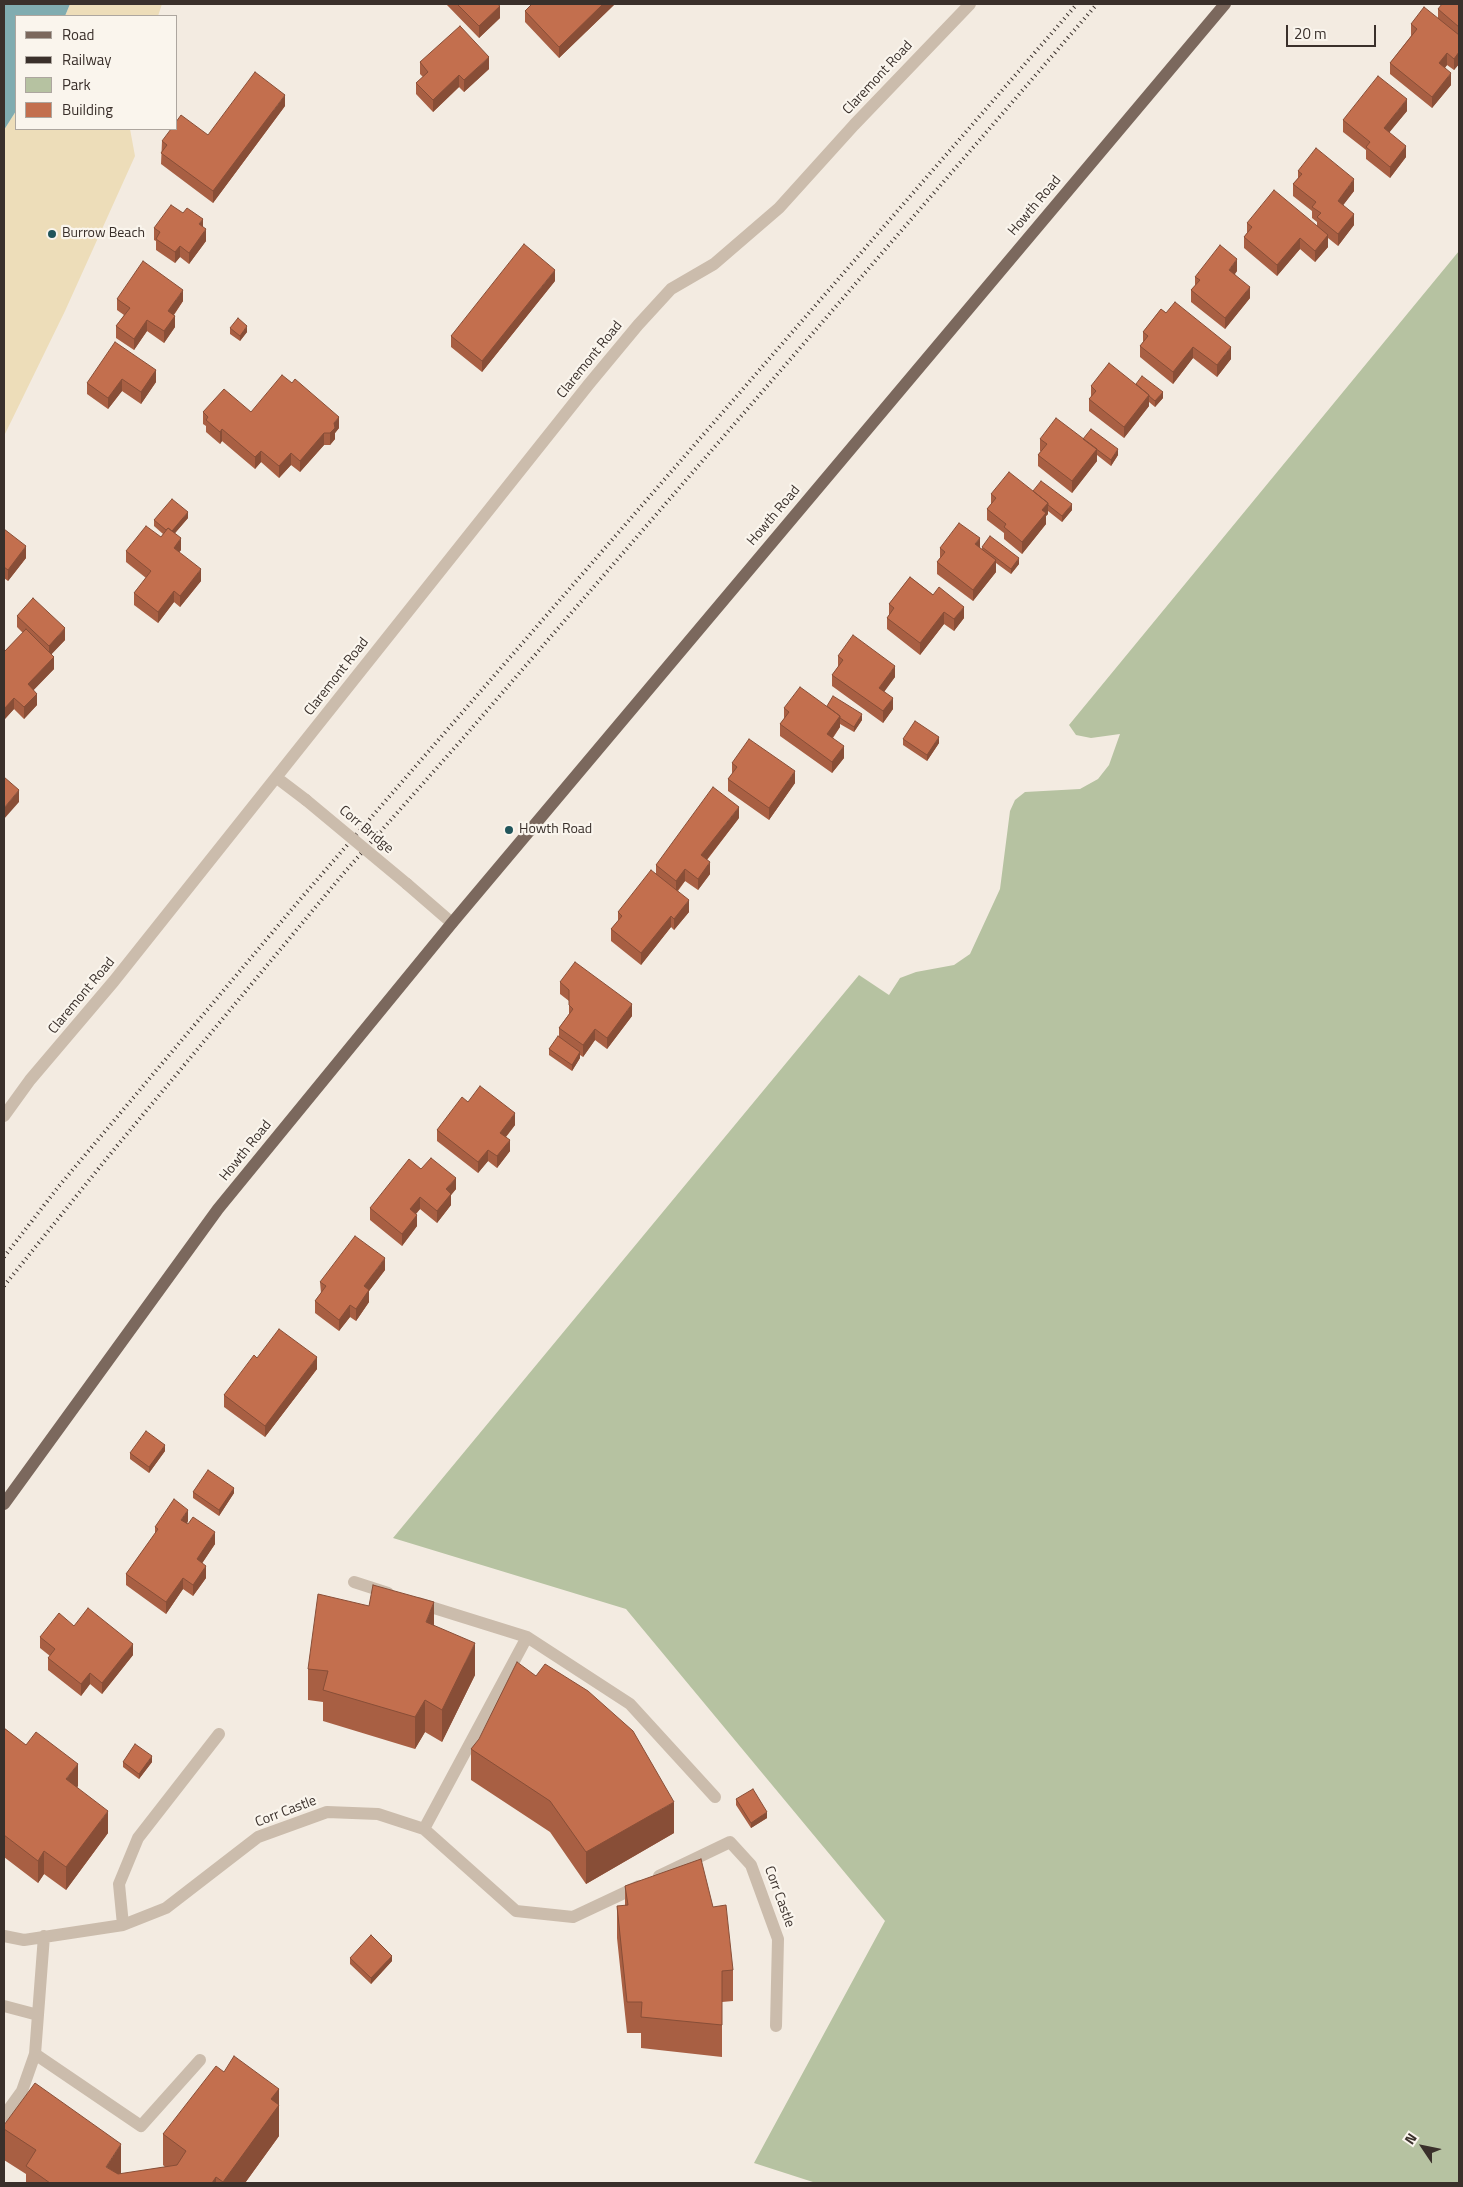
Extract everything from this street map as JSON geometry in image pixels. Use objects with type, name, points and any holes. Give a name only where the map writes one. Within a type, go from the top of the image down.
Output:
[{"type":"main road","name":"Howth Road","points":[[4,1504],[218,1209],[452,923],[1225,4]]},
{"type":"street","name":"Claremont Road","points":[[4,1116],[30,1080],[114,981],[601,370],[671,288],[714,264],[779,208],[854,125],[970,4]]},
{"type":"street","name":"Corr Bridge","points":[[277,778],[306,800],[452,923]]},
{"type":"street","points":[[354,1582],[527,1638],[630,1704],[715,1797]]},
{"type":"street","points":[[424,1829],[527,1638]]},
{"type":"street","points":[[123,1925],[119,1884],[138,1838],[218,1734]]},
{"type":"street","name":"Corr Castle","points":[[4,1936],[24,1940],[123,1925],[166,1908],[258,1837],[327,1812],[378,1814],[424,1829],[516,1912],[573,1917],[730,1842],[752,1866],[778,1939],[776,2026]]},
{"type":"street","points":[[4,2116],[22,2091],[34,2054],[44,1936]]},
{"type":"street","points":[[4,2006],[38,2014]]},
{"type":"street","points":[[34,2054],[141,2126],[200,2060]]},
{"type":"green space","points":[[1459,251],[1459,2183],[816,2183],[754,2163],[885,1921],[626,1609],[393,1538],[859,975],[889,995],[900,978],[916,972],[954,965],[970,954],[1000,889],[1010,811],[1015,800],[1025,792],[1080,789],[1098,779],[1109,765],[1120,734],[1091,738],[1076,735],[1069,725]]},
{"type":"sand","points":[[70,4],[162,4],[158,15],[65,15]]},
{"type":"sand","name":"Burrow Beach","points":[[15,113],[15,130],[130,130],[135,156],[65,311],[4,436],[4,130]]},
{"type":"water","points":[[4,4],[70,4],[65,15],[15,15],[15,113],[4,130]]},
{"type":"building","points":[[457,4],[497,4],[500,6],[479,26]]},
{"type":"building","points":[[532,4],[603,4],[559,47],[525,11]]},
{"type":"building","points":[[1442,4],[1459,4],[1459,27],[1438,9]]},
{"type":"building","points":[[1424,7],[1459,35],[1459,52],[1454,59],[1447,53],[1439,63],[1451,73],[1432,97],[1390,63],[1417,29],[1411,24]]},
{"type":"building","points":[[460,26],[489,57],[464,80],[459,75],[433,100],[416,83],[428,72],[420,62]]},
{"type":"building","points":[[255,72],[285,95],[213,191],[161,153],[167,145],[162,141],[170,130],[178,130],[178,119],[181,115],[208,135]]},
{"type":"building","points":[[1378,76],[1407,99],[1384,128],[1406,146],[1390,167],[1366,147],[1370,142],[1343,120]]},
{"type":"building","points":[[1316,148],[1354,179],[1338,201],[1354,214],[1338,234],[1317,217],[1321,213],[1312,207],[1316,202],[1293,184],[1302,174],[1298,171]]},
{"type":"building","points":[[1274,190],[1328,235],[1315,251],[1300,238],[1277,265],[1244,237],[1252,227],[1247,223]]},
{"type":"building","points":[[171,205],[183,213],[187,208],[203,219],[199,224],[206,229],[189,253],[180,246],[175,252],[156,239],[160,232],[154,228]]},
{"type":"building","points":[[524,244],[555,270],[482,361],[451,336]]},
{"type":"building","points":[[1220,245],[1237,259],[1229,270],[1250,287],[1225,318],[1191,290],[1200,280],[1195,277]]},
{"type":"building","points":[[143,261],[183,290],[168,311],[175,316],[164,331],[147,320],[134,339],[116,326],[130,308],[117,299]]},
{"type":"building","points":[[1175,302],[1231,347],[1217,365],[1193,347],[1173,372],[1140,346],[1148,336],[1143,332],[1161,309],[1166,313]]},
{"type":"building","points":[[238,318],[247,326],[240,336],[230,328]]},
{"type":"building","points":[[115,342],[156,370],[141,392],[122,379],[108,398],[87,383]]},
{"type":"building","points":[[1109,363],[1149,395],[1124,427],[1089,399],[1096,391],[1091,386]]},
{"type":"building","points":[[282,375],[292,383],[295,379],[339,417],[334,423],[335,428],[330,433],[324,433],[300,461],[291,453],[279,466],[261,451],[255,457],[222,429],[220,432],[206,420],[208,417],[203,412],[224,389],[251,412]]},
{"type":"building","points":[[1142,376],[1163,392],[1155,401],[1136,384]]},
{"type":"building","points":[[1056,418],[1097,449],[1072,481],[1038,455],[1047,444],[1040,439]]},
{"type":"building","points":[[1091,429],[1118,449],[1111,460],[1083,439]]},
{"type":"building","points":[[1009,472],[1048,503],[1042,510],[1046,513],[1022,542],[1004,527],[1006,524],[987,509],[996,498],[991,494]]},
{"type":"building","points":[[1041,481],[1072,504],[1062,516],[1033,491]]},
{"type":"building","points":[[172,499],[188,512],[172,531],[168,528],[166,530],[154,520]]},
{"type":"building","points":[[959,523],[980,538],[975,544],[996,560],[973,590],[937,562],[945,552],[940,548]]},
{"type":"building","points":[[146,526],[161,537],[168,528],[181,538],[174,548],[201,569],[180,596],[174,591],[158,612],[134,593],[151,571],[126,551]]},
{"type":"building","points":[[4,529],[26,546],[8,570],[4,567]]},
{"type":"building","points":[[990,536],[1019,558],[1011,569],[982,547]]},
{"type":"building","points":[[910,577],[933,595],[939,587],[964,607],[954,619],[944,612],[920,643],[887,618],[894,608],[889,604]]},
{"type":"building","points":[[33,598],[65,628],[49,646],[17,616]]},
{"type":"building","points":[[26,629],[54,657],[28,684],[37,694],[24,707],[14,698],[4,709],[4,652]]},
{"type":"building","points":[[853,635],[895,666],[879,688],[893,698],[883,711],[832,675],[843,660],[838,656]]},
{"type":"building","points":[[800,687],[840,716],[827,734],[844,746],[832,762],[780,724],[789,712],[784,708]]},
{"type":"building","points":[[833,696],[862,714],[854,727],[827,706]]},
{"type":"building","points":[[915,721],[939,737],[927,755],[903,739]]},
{"type":"building","points":[[749,739],[795,771],[769,808],[728,779],[737,767],[732,763]]},
{"type":"building","points":[[4,777],[19,790],[4,808]]},
{"type":"building","points":[[713,787],[739,807],[701,855],[710,862],[698,879],[685,869],[676,881],[656,865]]},
{"type":"building","points":[[651,870],[689,900],[674,919],[671,916],[641,953],[611,929],[622,916],[618,912]]},
{"type":"building","points":[[575,962],[632,1004],[607,1038],[595,1029],[583,1045],[559,1028],[573,1009],[569,1005],[569,990],[560,982]]},
{"type":"building","points":[[558,1036],[580,1052],[572,1065],[549,1049]]},
{"type":"building","points":[[480,1086],[515,1113],[500,1133],[510,1140],[497,1156],[488,1150],[478,1162],[437,1130],[462,1097],[468,1102]]},
{"type":"building","points":[[431,1158],[456,1178],[446,1189],[451,1194],[437,1211],[420,1197],[410,1209],[417,1215],[402,1234],[370,1208],[409,1159],[421,1169]]},
{"type":"building","points":[[355,1236],[385,1258],[364,1286],[369,1290],[356,1309],[350,1305],[339,1320],[315,1301],[326,1286],[320,1282]]},
{"type":"building","points":[[279,1329],[317,1357],[265,1426],[224,1395],[254,1355],[257,1358]]},
{"type":"building","points":[[146,1431],[165,1445],[149,1467],[130,1453]]},
{"type":"building","points":[[208,1470],[234,1488],[219,1510],[193,1492]]},
{"type":"building","points":[[174,1499],[188,1510],[181,1520],[188,1524],[193,1517],[215,1532],[197,1559],[206,1566],[193,1585],[183,1578],[166,1602],[126,1574],[158,1529],[155,1527]]},
{"type":"building","points":[[373,1585],[434,1602],[426,1622],[475,1643],[442,1710],[425,1700],[415,1717],[323,1690],[328,1671],[308,1669],[318,1594],[369,1606]]},
{"type":"building","points":[[88,1608],[133,1644],[102,1683],[90,1673],[81,1684],[48,1658],[55,1649],[40,1637],[59,1613],[74,1626]]},
{"type":"building","points":[[517,1662],[536,1676],[545,1664],[588,1691],[633,1731],[674,1802],[586,1852],[550,1801],[471,1749],[479,1739]]},
{"type":"building","points":[[4,1728],[26,1745],[36,1732],[78,1764],[66,1779],[108,1811],[66,1867],[44,1851],[38,1861],[4,1835]]},
{"type":"building","points":[[135,1744],[152,1756],[139,1774],[123,1762]]},
{"type":"building","points":[[753,1789],[767,1812],[751,1823],[736,1799]]},
{"type":"building","points":[[701,1859],[713,1907],[726,1905],[733,1970],[722,1971],[722,2025],[641,2017],[642,2002],[627,2002],[617,1906],[628,1905],[625,1886]]},
{"type":"building","points":[[371,1935],[392,1956],[371,1978],[350,1958]]},
{"type":"building","points":[[234,2056],[279,2089],[271,2099],[279,2105],[223,2182],[216,2177],[212,2183],[50,2183],[26,2166],[36,2150],[4,2129],[4,2125],[35,2083],[121,2144],[106,2167],[118,2174],[177,2165],[186,2151],[163,2134],[216,2066],[224,2072]]},
{"type":"railway","points":[[4,1257],[59,1186],[303,896],[1077,4]]},
{"type":"railway","points":[[4,1286],[107,1158],[343,874],[465,736],[1097,4]]},
{"type":"place","name":"Burrow Beach","points":[[52,234]]},
{"type":"place","name":"Howth Road","points":[[509,830]]}]
